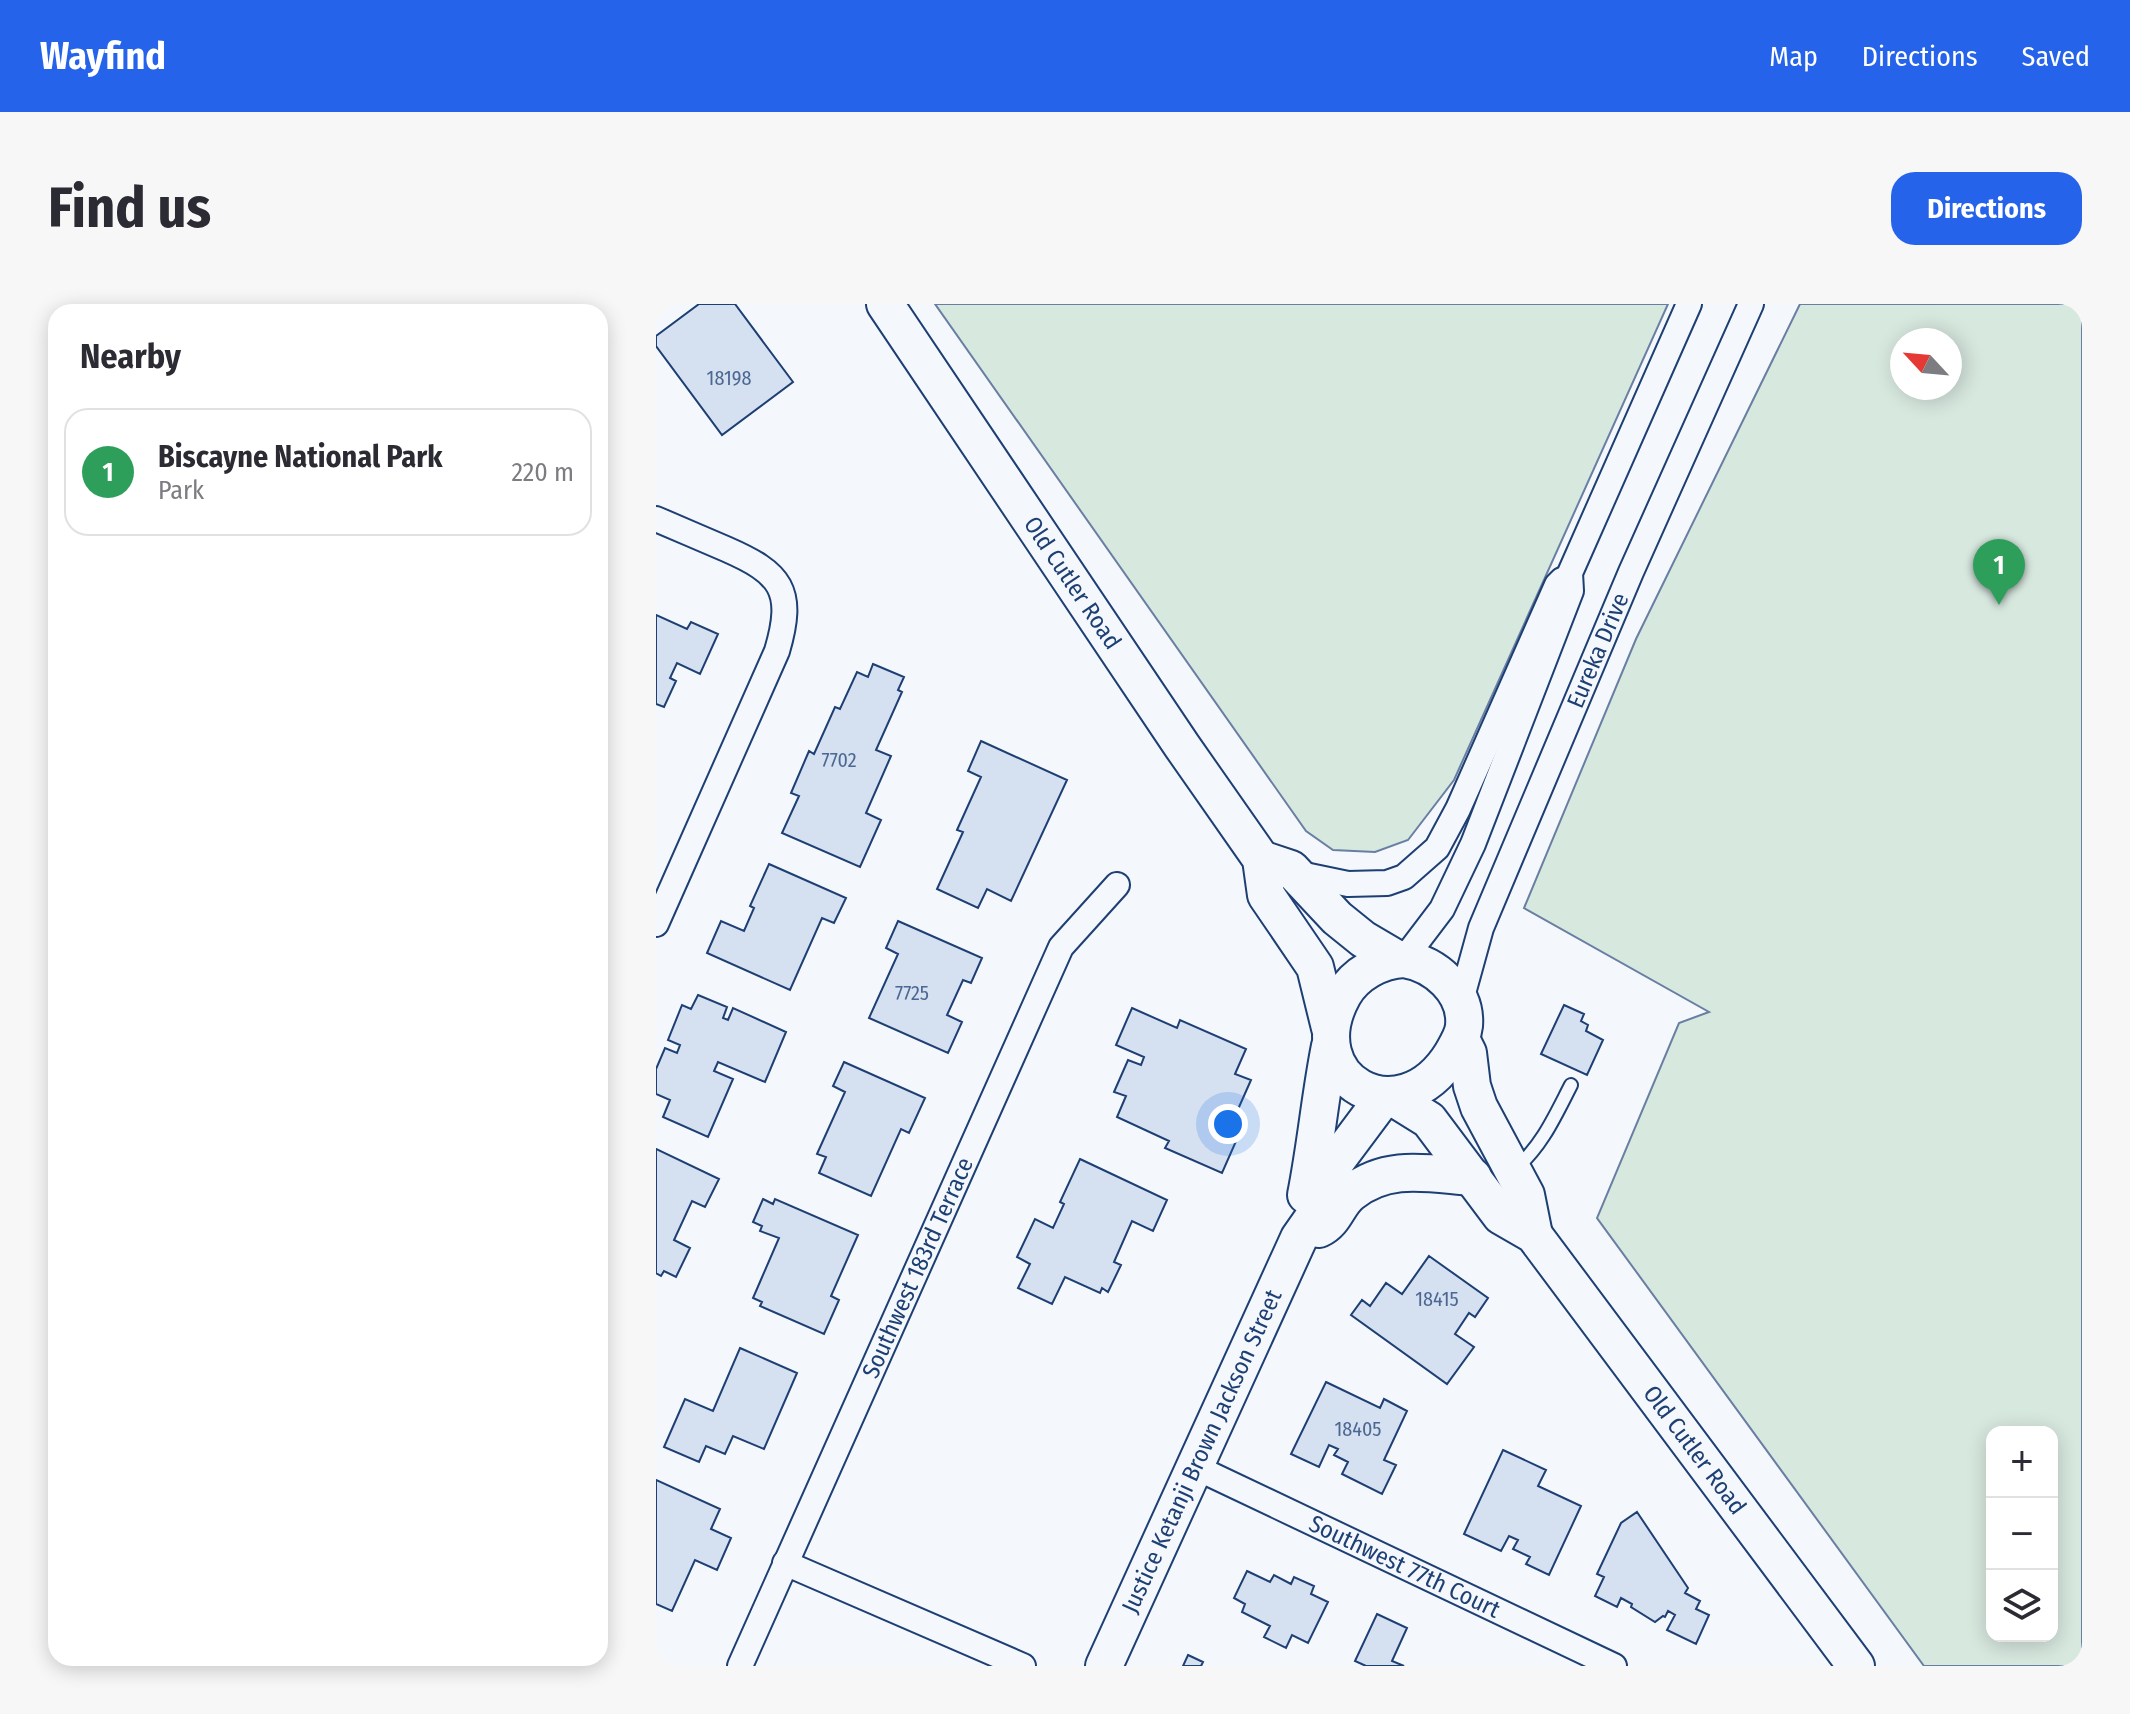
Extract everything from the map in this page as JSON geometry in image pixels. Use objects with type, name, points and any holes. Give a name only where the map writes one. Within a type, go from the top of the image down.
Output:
[{"type":"main road","name":"Old Cutler Road","points":[[885,304],[1261,859],[1266,895],[1315,967],[1330,1037]]},
{"type":"main road","points":[[1261,859],[1291,869],[1337,918],[1363,939],[1400,959],[1437,971],[1453,989],[1460,1021],[1438,1073],[1413,1090],[1388,1097],[1362,1088],[1348,1078],[1336,1064],[1330,1037],[1347,988],[1374,967],[1400,959]]},
{"type":"main road","name":"Old Cutler Road","points":[[1460,1021],[1479,1107],[1526,1195],[1534,1235]]},
{"type":"main road","name":"Justice Ketanji Brown Jackson Street","points":[[1299,1238],[1330,1037]]},
{"type":"main road","name":"Old Cutler Road","points":[[1388,1097],[1429,1120],[1501,1216],[1534,1235],[1856,1666]]},
{"type":"main road","name":"Justice Ketanji Brown Jackson Street","points":[[1104,1666],[1299,1238],[1320,1208],[1337,1160],[1388,1097]]},
{"type":"main road","points":[[1299,1238],[1330,1224],[1350,1193],[1386,1174],[1431,1172],[1473,1177]]},
{"type":"street","name":"Eureka Drive","points":[[1400,959],[1442,909],[1473,844],[1571,591],[1570,573],[1689,304]]},
{"type":"street","name":"Eureka Drive","points":[[1460,1021],[1481,928],[1631,572],[1751,304]]},
{"type":"street","points":[[656,519],[754,561],[770,573],[784,598],[783,633],[777,651],[656,924]]},
{"type":"street","points":[[1294,873],[1348,884],[1387,883],[1404,877],[1437,848],[1458,809],[1557,585],[1570,573]]},
{"type":"street","name":"Southwest 183rd Terrace","points":[[740,1666],[1061,947],[1117,885]]},
{"type":"street","name":"Southwest 77th Court","points":[[1195,1467],[1614,1666]]},
{"type":"street","points":[[785,1563],[1023,1666]]},
{"type":"lane","points":[[1512,1171],[1532,1155],[1551,1126],[1571,1085]]},
{"type":"shaded area","points":[[935,304],[1668,304],[1454,780],[1408,840],[1375,852],[1333,850],[1306,831]]},
{"type":"shaded area","points":[[1800,304],[2082,304],[2082,1666],[1924,1666],[1597,1218],[1679,1023],[1709,1012],[1524,908],[1636,639]]},
{"type":"building","points":[[699,304],[735,304],[793,382],[722,435],[656,346],[656,336]]},
{"type":"building","points":[[656,615],[687,629],[691,622],[718,634],[700,674],[677,663],[670,678],[676,681],[664,707],[656,704]]},
{"type":"building","points":[[873,664],[904,677],[898,690],[902,692],[876,750],[891,756],[866,813],[881,820],[860,867],[782,833],[799,796],[791,793],[809,751],[814,754],[835,707],[840,709],[857,672],[868,677]]},
{"type":"building","points":[[981,741],[1067,780],[1011,901],[987,889],[978,908],[937,889],[963,832],[957,830],[981,777],[968,771]]},
{"type":"building","points":[[769,864],[846,898],[834,923],[822,918],[790,990],[707,953],[721,921],[744,931],[754,908],[750,906]]},
{"type":"building","points":[[898,921],[982,958],[971,983],[963,980],[947,1015],[962,1022],[948,1053],[869,1018],[898,954],[886,948]]},
{"type":"building","points":[[698,995],[727,1007],[723,1018],[728,1020],[733,1008],[786,1032],[765,1082],[718,1062],[714,1071],[733,1079],[708,1137],[663,1117],[670,1100],[656,1094],[656,1069],[665,1048],[677,1053],[680,1045],[668,1040],[682,1005],[691,1009]]},
{"type":"building","points":[[1564,1005],[1584,1014],[1581,1021],[1588,1025],[1586,1031],[1603,1040],[1587,1075],[1541,1054]]},
{"type":"building","points":[[1132,1008],[1177,1028],[1180,1020],[1246,1049],[1235,1074],[1251,1080],[1227,1134],[1237,1139],[1222,1173],[1165,1148],[1169,1141],[1117,1117],[1126,1096],[1114,1092],[1128,1060],[1141,1065],[1144,1057],[1116,1045]]},
{"type":"building","points":[[844,1062],[925,1098],[909,1133],[901,1129],[871,1196],[819,1173],[826,1157],[817,1154],[845,1092],[833,1086]]},
{"type":"building","points":[[656,1149],[719,1179],[705,1207],[692,1201],[674,1240],[690,1248],[676,1277],[664,1271],[661,1276],[656,1273]]},
{"type":"building","points":[[1080,1159],[1167,1200],[1153,1231],[1132,1221],[1114,1262],[1121,1265],[1108,1292],[1102,1288],[1100,1293],[1065,1277],[1052,1304],[1018,1288],[1030,1264],[1017,1257],[1035,1219],[1053,1228],[1064,1204],[1060,1202]]},
{"type":"building","points":[[763,1199],[773,1204],[775,1199],[858,1235],[831,1296],[839,1300],[824,1334],[760,1306],[762,1302],[753,1298],[779,1238],[760,1231],[762,1226],[753,1222]]},
{"type":"building","points":[[1429,1256],[1488,1298],[1475,1317],[1469,1313],[1455,1334],[1474,1347],[1447,1384],[1351,1315],[1362,1300],[1370,1306],[1386,1283],[1402,1294]]},
{"type":"building","points":[[740,1348],[797,1373],[764,1449],[733,1436],[725,1454],[706,1446],[699,1462],[664,1447],[685,1399],[713,1411]]},
{"type":"building","points":[[1326,1382],[1380,1408],[1384,1399],[1407,1411],[1384,1460],[1396,1465],[1382,1494],[1342,1474],[1348,1462],[1334,1455],[1338,1449],[1329,1445],[1319,1467],[1291,1454]]},
{"type":"building","points":[[1503,1450],[1546,1470],[1538,1486],[1581,1506],[1549,1575],[1526,1564],[1530,1557],[1513,1549],[1518,1540],[1509,1536],[1501,1551],[1464,1534]]},
{"type":"building","points":[[656,1480],[720,1509],[711,1529],[731,1538],[717,1570],[695,1560],[672,1611],[656,1604]]},
{"type":"building","points":[[1637,1512],[1688,1588],[1685,1593],[1700,1601],[1696,1609],[1709,1615],[1696,1644],[1667,1630],[1675,1615],[1668,1611],[1665,1617],[1655,1622],[1621,1598],[1617,1607],[1595,1596],[1604,1577],[1597,1574],[1621,1523]]},
{"type":"building","points":[[1247,1571],[1270,1582],[1274,1575],[1291,1584],[1294,1577],[1314,1586],[1311,1594],[1328,1602],[1308,1643],[1292,1635],[1286,1648],[1264,1637],[1270,1626],[1242,1612],[1245,1604],[1234,1598]]},
{"type":"building","points":[[1377,1614],[1407,1628],[1392,1661],[1404,1666],[1366,1666],[1355,1661]]},
{"type":"building","points":[[1188,1655],[1203,1662],[1201,1666],[1183,1666]]},
{"type":"place","name":"Biscayne National Park","points":[[1999,605]]}]
